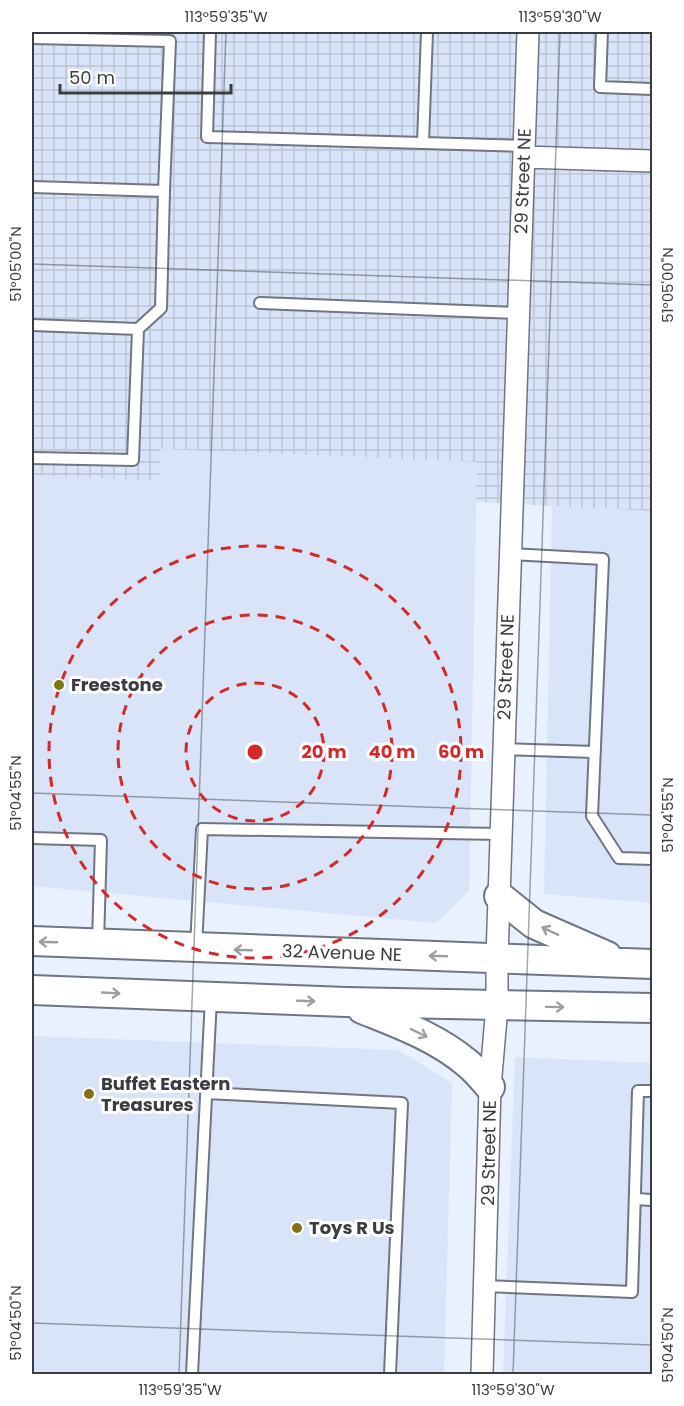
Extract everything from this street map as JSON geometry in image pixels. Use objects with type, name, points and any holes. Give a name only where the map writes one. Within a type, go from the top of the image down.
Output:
[{"type":"main road","points":[[499,896],[534,924],[623,963]]},
{"type":"main road","name":"32 Avenue NE","points":[[32,941],[652,964]]},
{"type":"main road","points":[[32,990],[346,1002],[652,1008]]},
{"type":"main road","points":[[346,1002],[420,1032],[451,1050],[470,1065],[490,1087]]},
{"type":"street","name":"29 Street NE","points":[[482,1374],[490,1087],[496,1006],[528,32]]},
{"type":"street","points":[[524,151],[652,161]]},
{"type":"lane","points":[[210,32],[207,137],[423,143],[524,151]]},
{"type":"lane","points":[[423,143],[427,32]]},
{"type":"lane","points":[[602,32],[600,87],[652,89]]},
{"type":"lane","points":[[32,38],[170,36],[161,308],[138,329],[32,325]]},
{"type":"lane","points":[[32,187],[164,191]]},
{"type":"lane","points":[[260,303],[518,313]]},
{"type":"lane","points":[[32,458],[133,460],[138,329]]},
{"type":"lane","points":[[510,554],[603,559],[592,816],[619,858],[652,859]]},
{"type":"lane","points":[[504,749],[595,752]]},
{"type":"lane","points":[[196,948],[202,829],[501,834]]},
{"type":"lane","points":[[32,837],[102,840],[98,944]]},
{"type":"lane","points":[[192,1374],[211,998]]},
{"type":"lane","points":[[485,1286],[632,1292],[638,1091],[652,1091]]},
{"type":"lane","points":[[206,1093],[402,1103],[390,1374]]},
{"type":"lane","points":[[636,1199],[652,1200]]},
{"type":"shaded area","points":[[32,32],[652,32],[652,511],[476,502],[477,462],[160,449],[159,481],[32,475]]},
{"type":"shaded area","points":[[159,449],[477,462],[469,891],[436,923],[32,886],[32,475],[159,481]]},
{"type":"shaded area","points":[[552,506],[652,511],[652,903],[544,894]]},
{"type":"shaded area","points":[[32,1036],[398,1050],[452,1083],[444,1374],[32,1374]]},
{"type":"shaded area","points":[[515,1057],[652,1063],[652,1374],[503,1374]]},
{"type":"place","name":"Freestone","points":[[59,685]]},
{"type":"place","name":"Buffet Eastern Treasures","points":[[89,1094]]},
{"type":"place","name":"Toys R Us","points":[[297,1228]]}]
